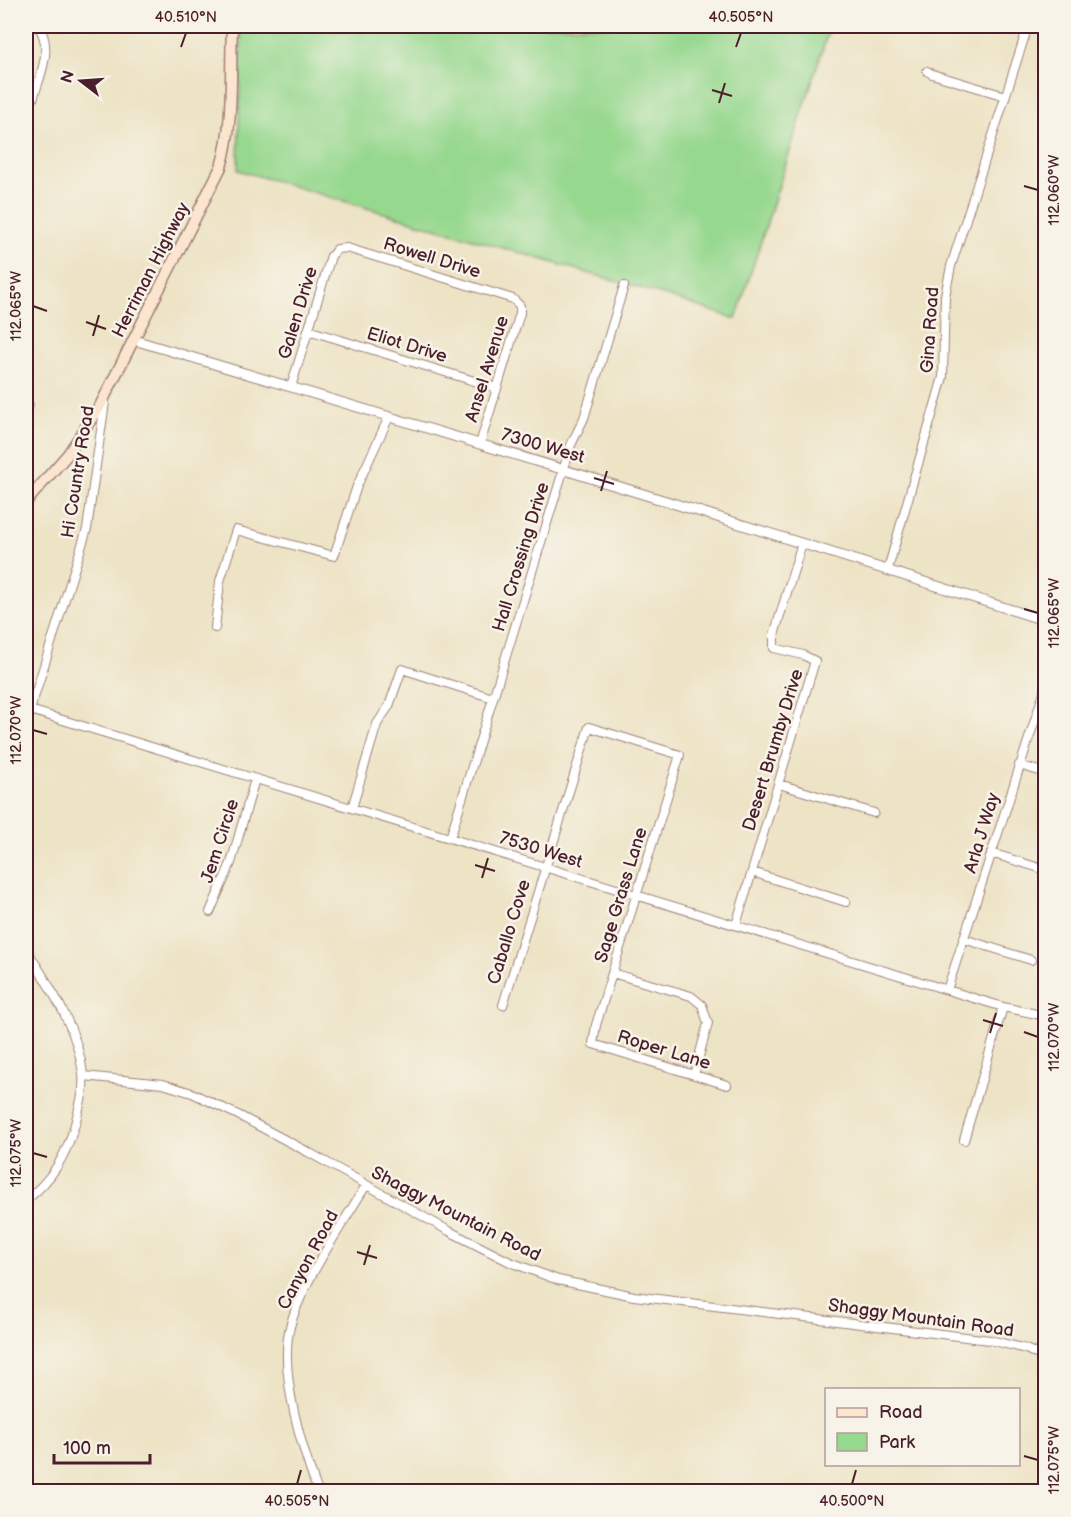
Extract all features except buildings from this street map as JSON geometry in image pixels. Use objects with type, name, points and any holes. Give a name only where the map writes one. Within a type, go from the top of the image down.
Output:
[{"type":"main road","name":"Herriman Highway","points":[[26,502],[68,454],[105,397],[223,161],[228,127],[232,26]]},
{"type":"street","points":[[33,99],[46,52],[44,34],[38,26]]},
{"type":"street","name":"Gina Road","points":[[888,569],[944,377],[945,296],[951,266],[1028,26]]},
{"type":"street","points":[[927,71],[1005,96]]},
{"type":"street","name":"Rowell Drive","points":[[337,249],[346,248],[513,299],[518,303]]},
{"type":"street","name":"Galen Drive","points":[[291,387],[330,259],[337,249]]},
{"type":"street","name":"Hall Crossing Drive","points":[[450,838],[572,441],[584,418],[624,286]]},
{"type":"street","name":"Ansel Avenue","points":[[480,444],[520,313],[518,303]]},
{"type":"street","name":"Eliot Drive","points":[[308,330],[497,388]]},
{"type":"street","name":"7300 West","points":[[134,340],[564,468],[1046,621]]},
{"type":"street","name":"Hi Country Road","points":[[26,723],[87,529],[105,397]]},
{"type":"street","points":[[215,628],[220,580],[236,530],[334,556],[357,486],[388,417]]},
{"type":"street","name":"Desert Brumby Drive","points":[[736,925],[815,661],[803,655],[774,648],[774,635],[802,543]]},
{"type":"street","points":[[352,808],[378,724],[389,706],[402,669],[493,698]]},
{"type":"street","name":"Arla J Way","points":[[947,990],[1018,765],[1046,686]]},
{"type":"street","name":"7530 West","points":[[30,710],[947,990],[1004,1007],[1046,1016]]},
{"type":"street","name":"Caballo Cove","points":[[503,1005],[589,727],[680,755]]},
{"type":"street","name":"Sage Grass Lane","points":[[592,1044],[680,755]]},
{"type":"street","points":[[1018,765],[1046,773]]},
{"type":"street","name":"Jem Circle","points":[[210,912],[231,863],[255,778]]},
{"type":"street","points":[[779,784],[874,813]]},
{"type":"street","points":[[991,853],[1046,870]]},
{"type":"street","points":[[752,872],[846,902]]},
{"type":"street","points":[[964,939],[1031,960]]},
{"type":"street","points":[[26,949],[71,1027],[84,1076],[81,1097],[66,1149],[48,1181],[26,1200]]},
{"type":"street","points":[[612,973],[691,996],[702,1005],[708,1023],[694,1075]]},
{"type":"street","points":[[964,1140],[1004,1007]]},
{"type":"street","name":"Roper Lane","points":[[592,1044],[727,1085]]},
{"type":"street","name":"Shaggy Mountain Road","points":[[84,1076],[162,1084],[192,1093],[248,1120],[449,1232],[510,1262],[576,1285],[633,1296],[990,1340],[1026,1348],[1046,1359]]},
{"type":"street","name":"Canyon Road","points":[[318,1491],[290,1392],[286,1362],[288,1340],[292,1319],[302,1296],[366,1185]]},
{"type":"green space","points":[[241,26],[830,26],[736,319],[670,297],[238,170]]}]
